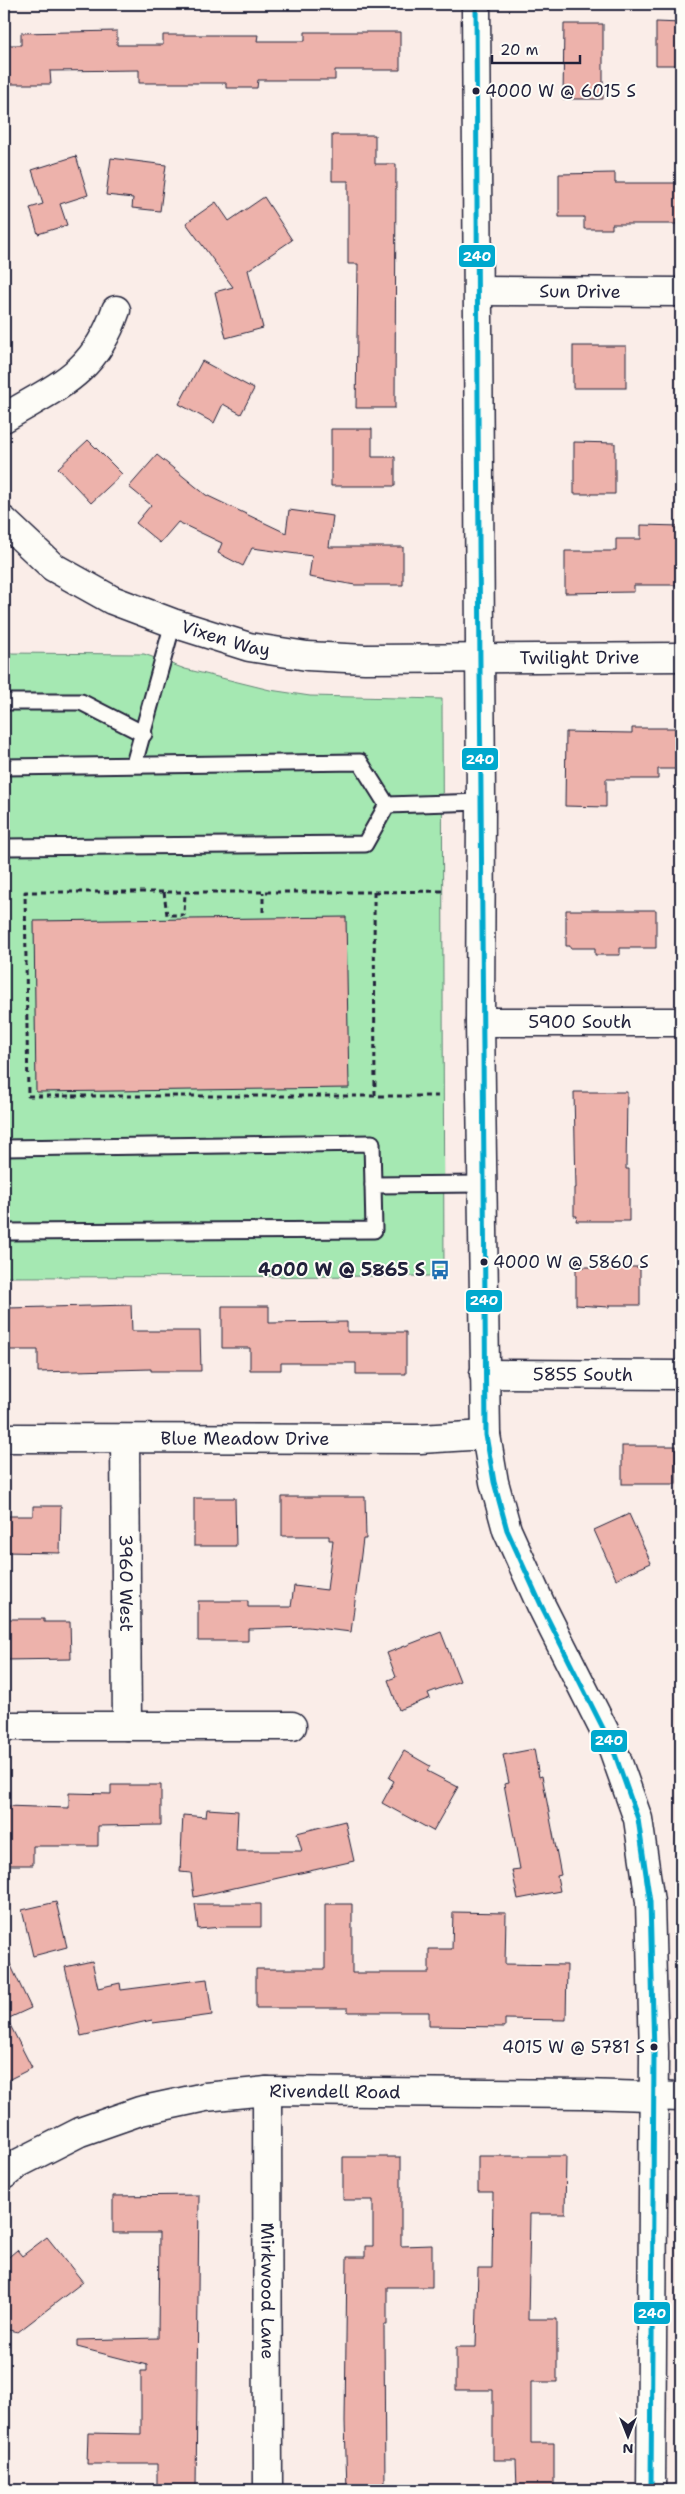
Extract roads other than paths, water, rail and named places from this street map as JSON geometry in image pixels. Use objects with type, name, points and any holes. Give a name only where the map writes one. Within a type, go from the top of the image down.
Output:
[{"type":"street","points":[[476,4],[479,291],[480,1022],[486,1435],[494,1482],[507,1530],[541,1605],[612,1746],[638,1820],[650,1902],[653,2097],[651,2490]]},
{"type":"street","name":"Sun Drive","points":[[479,291],[681,292]]},
{"type":"street","points":[[4,418],[74,376],[97,352],[108,333],[116,310]]},
{"type":"street","name":"Vixen Way","points":[[4,521],[53,567],[112,600],[173,623],[249,647],[306,656],[365,659],[479,658]]},
{"type":"street","name":"Twilight Drive","points":[[479,658],[681,657]]},
{"type":"street","name":"5900 South","points":[[480,1022],[681,1022]]},
{"type":"street","name":"5855 South","points":[[484,1374],[681,1375]]},
{"type":"street","name":"Blue Meadow Drive","points":[[4,1438],[125,1440],[420,1439],[486,1435]]},
{"type":"street","name":"3960 West","points":[[125,1440],[127,1726]]},
{"type":"street","points":[[4,1726],[292,1726]]},
{"type":"street","name":"Rivendell Road","points":[[4,2175],[19,2163],[80,2132],[140,2111],[205,2097],[268,2091],[584,2094],[681,2097]]},
{"type":"street","name":"Mirkwood Lane","points":[[268,2091],[268,2490]]},
{"type":"lane","points":[[134,764],[144,734],[173,623]]},
{"type":"lane","points":[[4,702],[81,702],[144,734]]},
{"type":"lane","points":[[4,767],[360,762],[387,804]]},
{"type":"lane","points":[[387,804],[481,802]]},
{"type":"lane","points":[[4,847],[365,844],[387,804]]},
{"type":"lane","points":[[4,1148],[372,1142],[374,1230],[4,1232]]},
{"type":"lane","points":[[373,1185],[482,1184]]},
{"type":"place","name":"4000 W @ 6015 S","points":[[476,91]]},
{"type":"place","name":"4000 W @ 5860 S","points":[[484,1262]]},
{"type":"place","name":"4000 W @ 5865 S","points":[[440,1270]]},
{"type":"place","name":"4015 W @ 5781 S","points":[[654,2047]]}]
